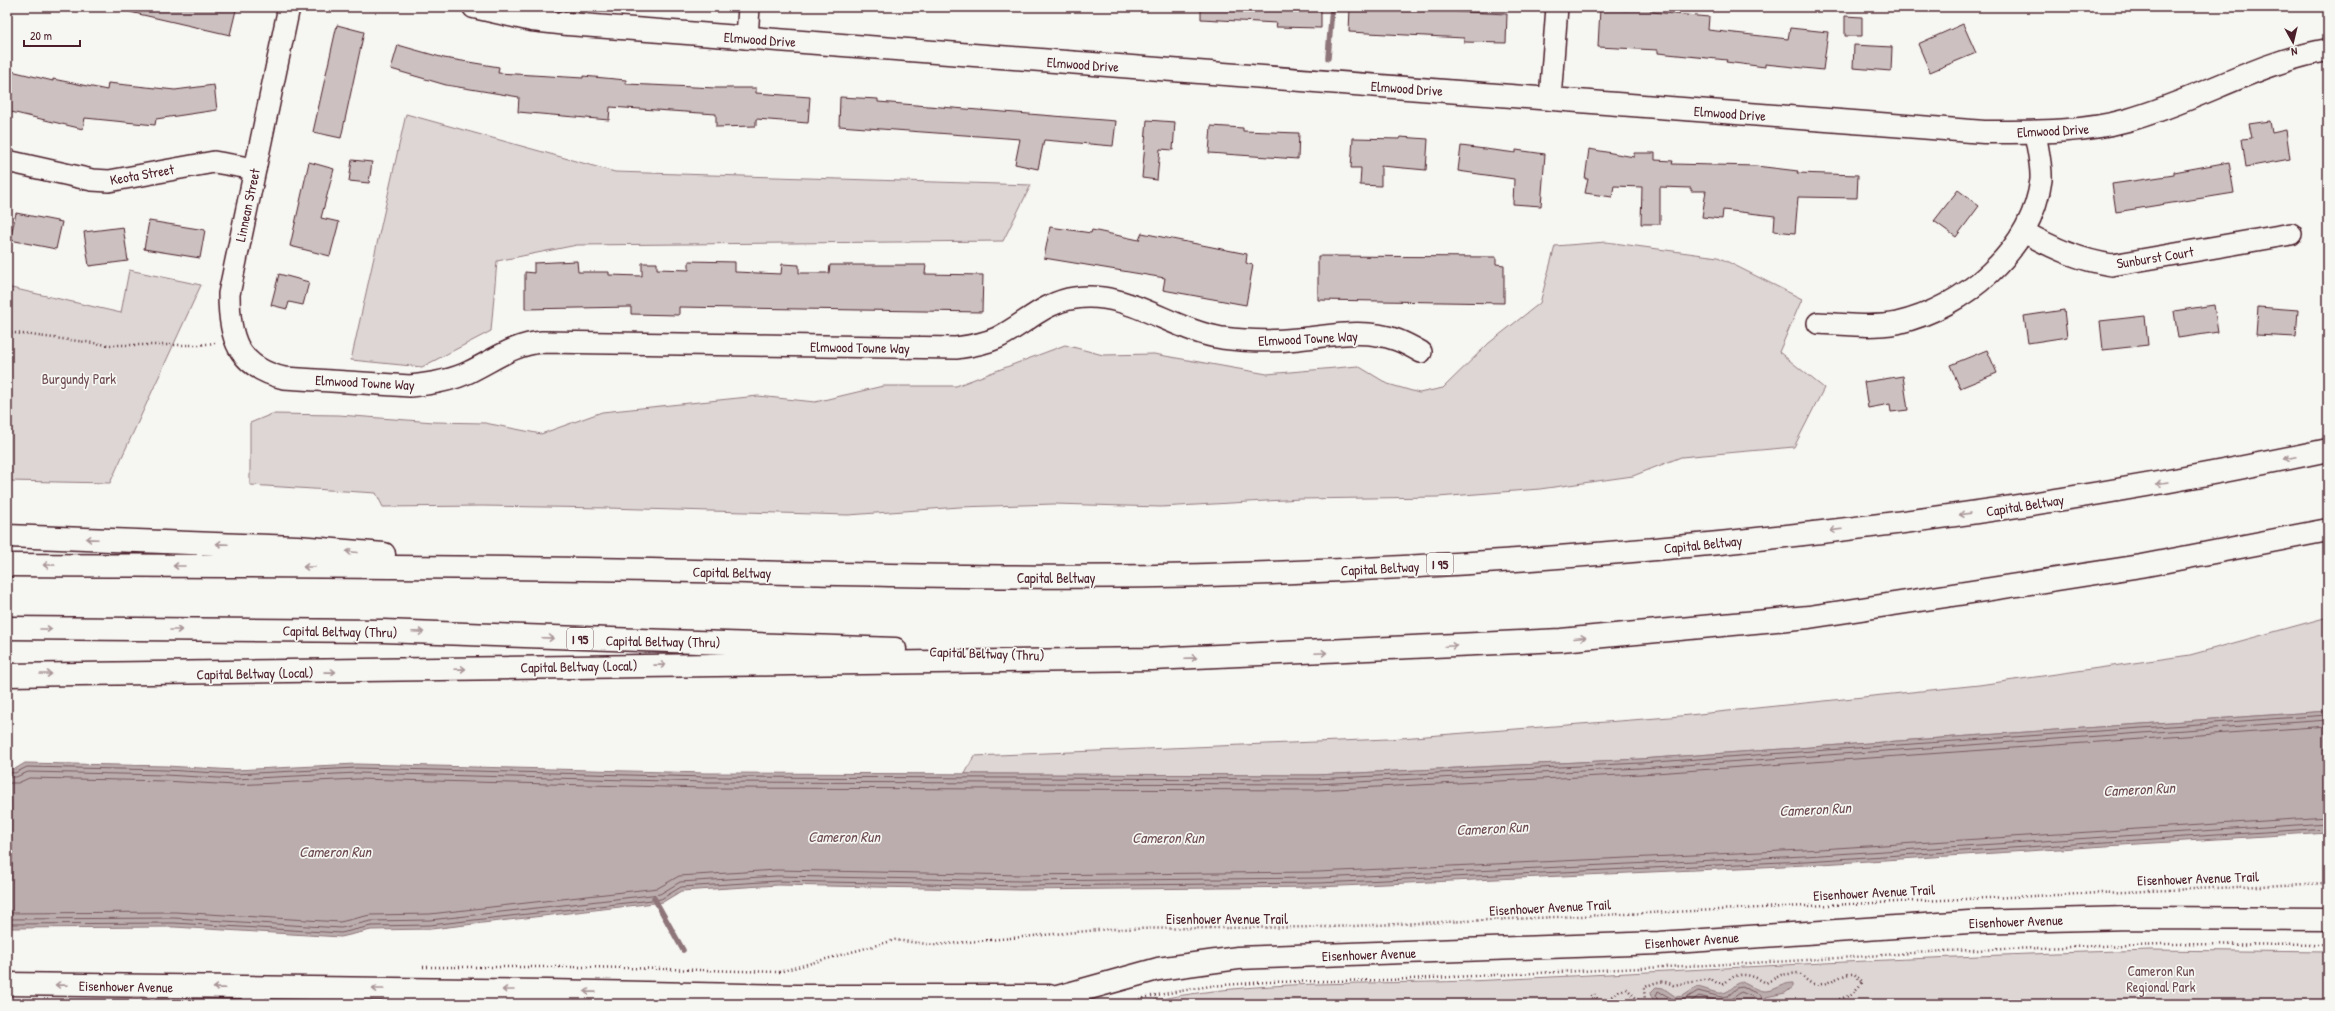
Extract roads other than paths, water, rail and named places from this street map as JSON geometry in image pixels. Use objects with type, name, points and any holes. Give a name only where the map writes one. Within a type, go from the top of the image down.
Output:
[{"type":"main road","name":"Elmwood Drive","points":[[474,7],[532,20],[568,24],[1984,132],[2077,130],[2130,120],[2270,65],[2328,50]]},
{"type":"main road","name":"Capital Beltway","points":[[544,568],[892,576],[1065,577],[1268,573],[1524,559],[1699,545],[1910,521],[2193,478],[2328,450]]},
{"type":"main road","name":"I 95","points":[[1152,659],[1561,640],[1809,617],[2133,567],[2328,530]]},
{"type":"main road","name":"I 95","points":[[7,536],[297,547],[544,568]]},
{"type":"main road","name":"I 95","points":[[7,565],[544,568]]},
{"type":"main road","name":"Capital Beltway (Thru)","points":[[7,628],[383,631],[777,643],[1152,659]]},
{"type":"main road","name":"Capital Beltway (Local)","points":[[7,675],[1152,659]]},
{"type":"main road","name":"Eisenhower Avenue","points":[[1032,1004],[1158,969],[1238,958],[1660,943],[1969,922],[2130,918],[2328,919]]},
{"type":"main road","name":"Eisenhower Avenue","points":[[7,984],[257,999],[555,991],[797,996],[1060,996]]},
{"type":"street","name":"Linnean Street","points":[[284,378],[267,374],[254,367],[244,356],[234,335],[229,311],[231,277],[289,7]]},
{"type":"street","points":[[747,38],[749,7]]},
{"type":"street","points":[[1550,99],[1557,7]]},
{"type":"street","points":[[1818,323],[1863,326],[1896,323],[1926,314],[1953,301],[1990,273],[2024,232],[2035,204],[2040,182],[2035,132]]},
{"type":"street","name":"Keota Street","points":[[7,161],[92,180],[109,181],[208,163],[230,164],[255,169]]},
{"type":"street","name":"Sunburst Court","points":[[2024,232],[2071,256],[2090,262],[2112,265],[2125,264],[2291,234]]},
{"type":"street","name":"Elmwood Towne Way","points":[[284,378],[410,386],[428,384],[468,373],[522,344],[542,342],[956,348],[985,343],[998,338],[1039,311],[1057,302],[1090,296],[1106,297],[1122,301],[1178,325],[1221,338],[1268,341],[1340,334],[1371,335],[1397,340],[1422,352]]},
{"type":"water","name":"Cameron Run","points":[[2328,711],[2328,832],[1805,865],[1319,887],[1021,890],[778,885],[681,891],[663,902],[431,929],[371,930],[341,937],[174,927],[7,928],[7,768],[15,769],[25,763],[166,766],[235,770],[356,764],[706,773],[1316,775],[1640,759]]},
{"type":"water","points":[[1742,982],[1755,989],[1763,991],[1789,983],[1793,983],[1793,987],[1785,993],[1766,997],[1766,1002],[1768,1004],[1658,1004],[1652,998],[1651,992],[1656,987],[1663,988],[1676,997],[1683,996],[1697,987],[1723,993]]},
{"type":"waterway","points":[[1328,58],[1332,7]]},
{"type":"waterway","points":[[654,898],[683,950]]},
{"type":"park label","name":"Burgundy Park","points":[[79,378]]},
{"type":"park label","name":"Cameron Run Regional Park","points":[[2161,978]]}]
